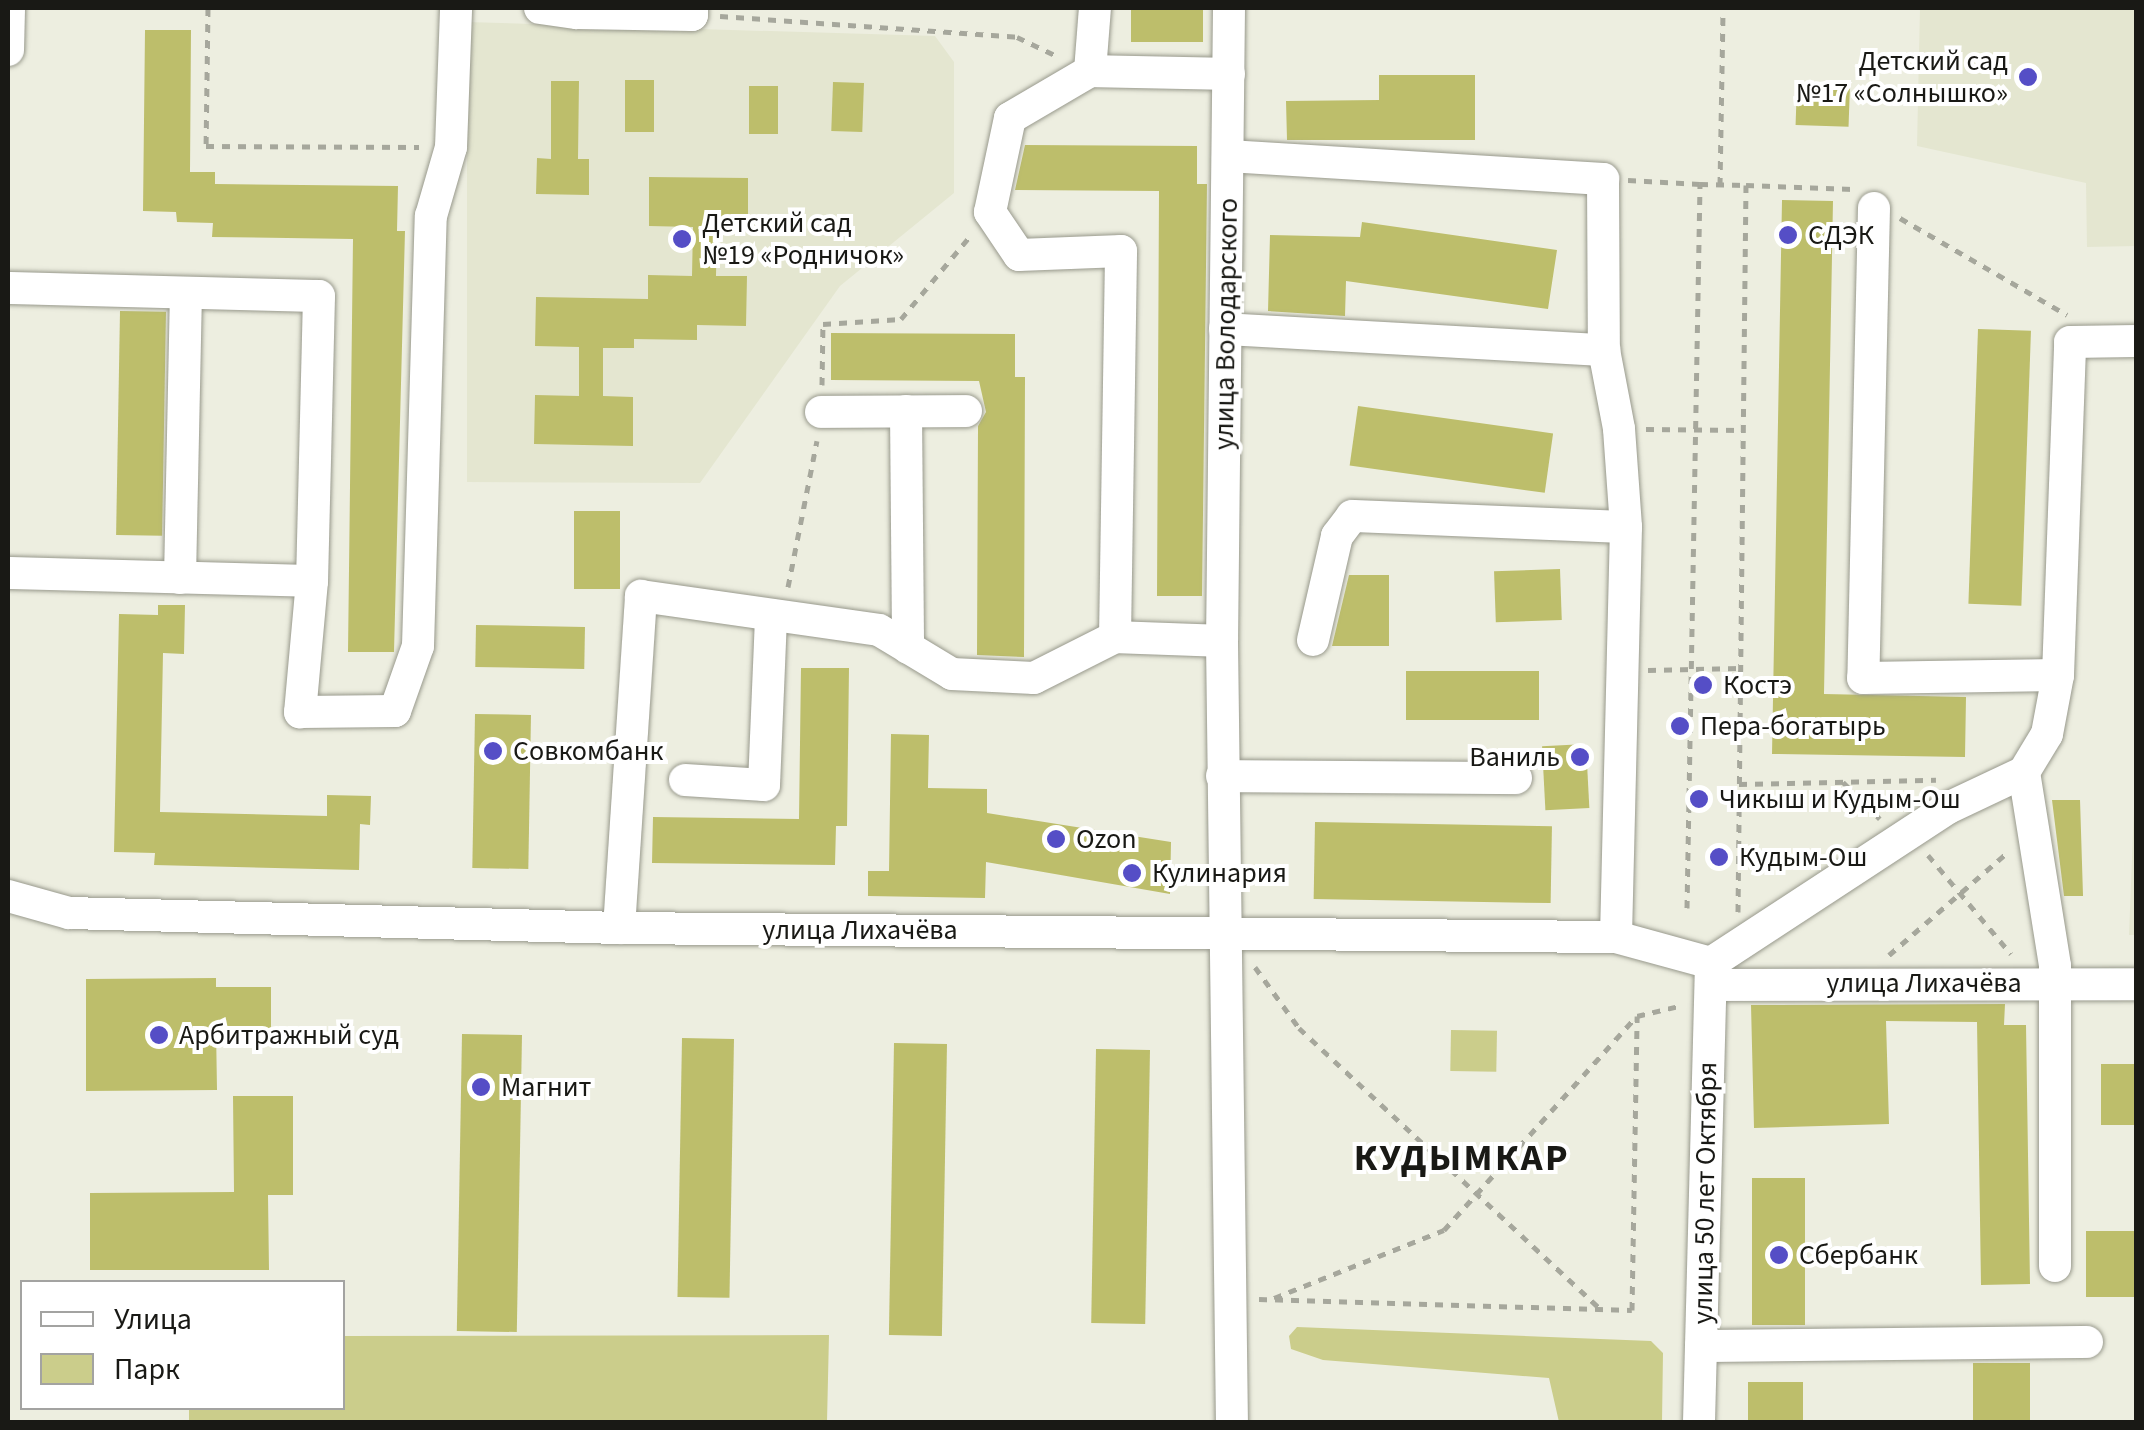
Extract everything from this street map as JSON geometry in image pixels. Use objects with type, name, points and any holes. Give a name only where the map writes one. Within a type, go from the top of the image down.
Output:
[{"type":"street","points":[[8,8],[8,50]]},
{"type":"street","points":[[8,288],[319,296],[312,581],[300,712],[396,711],[418,646],[432,216],[452,146],[456,8]]},
{"type":"street","points":[[540,8],[692,11]]},
{"type":"street","points":[[1090,72],[1095,8]]},
{"type":"street","name":"улица Володарского","points":[[1230,8],[1222,776],[1227,1298],[1232,1422]]},
{"type":"street","points":[[1115,637],[1121,250],[1019,256],[990,212],[1010,118],[1090,72],[1229,74]]},
{"type":"street","points":[[1228,156],[1603,179],[1604,350],[1619,429],[1626,527],[1616,938]]},
{"type":"street","points":[[1874,208],[1863,678],[2058,675]]},
{"type":"street","points":[[180,578],[186,292]]},
{"type":"street","points":[[1226,329],[1604,350]]},
{"type":"street","points":[[1717,973],[1900,839],[2024,772],[2047,734],[2058,675],[2070,342],[2136,341]]},
{"type":"street","points":[[906,411],[908,648]]},
{"type":"street","points":[[821,412],[966,411]]},
{"type":"street","points":[[1312,640],[1337,536],[1352,516],[1626,527]]},
{"type":"street","points":[[8,573],[312,581]]},
{"type":"street","points":[[620,928],[641,596],[879,630],[952,674],[1034,678],[1115,637],[1222,642]]},
{"type":"street","points":[[686,780],[764,786],[771,615]]},
{"type":"street","points":[[2024,772],[2047,917],[2045,983],[2055,1266]]},
{"type":"street","points":[[1222,776],[1516,778]]},
{"type":"street","name":"улица Лихачёва","points":[[8,896],[68,913],[620,928],[1616,938],[1717,973],[1857,982],[2136,984]]},
{"type":"street","name":"улица 50 лет Октября","points":[[1699,1422],[1717,973]]},
{"type":"street","points":[[1701,1346],[2088,1342]]},
{"type":"path","points":[[208,8],[206,146],[452,146]]},
{"type":"path","points":[[1720,186],[1723,8]]},
{"type":"path","points":[[692,11],[1017,37],[1090,72]]},
{"type":"path","points":[[1603,179],[1852,189],[1874,208],[1931,231],[2067,313],[2070,342]]},
{"type":"path","points":[[1687,908],[1700,184]]},
{"type":"path","points":[[1271,1299],[1444,1230],[1479,1196],[1637,1016],[1717,973],[1739,784],[1746,185]]},
{"type":"path","points":[[771,615],[788,588],[821,412],[823,324],[901,319],[990,212]]},
{"type":"path","points":[[1619,429],[1743,430]]},
{"type":"path","points":[[1624,670],[1740,668]]},
{"type":"path","points":[[1739,784],[1956,778]]},
{"type":"path","points":[[1843,782],[1900,839],[1923,849],[2009,952],[2045,983]]},
{"type":"path","points":[[1857,982],[2033,828]]},
{"type":"path","points":[[1975,982],[2047,917]]},
{"type":"path","points":[[1223,932],[1300,1028],[1600,1309]]},
{"type":"path","points":[[1227,1298],[1632,1310],[1637,1016]]},
{"type":"shaded area","name":"Детский сад №17 «Солнышко»","points":[[1920,8],[2136,8],[2136,246],[2087,247],[2086,183],[1917,146]]},
{"type":"shaded area","name":"Детский сад №19 «Родничок»","points":[[467,22],[935,36],[954,62],[954,193],[840,286],[700,483],[467,482]]},
{"type":"shaded area","points":[[2136,755],[2136,935],[2129,935]]},
{"type":"green space","points":[[1451,1030],[1497,1031],[1496,1072],[1450,1071]]},
{"type":"green space","points":[[1297,1327],[1651,1341],[1663,1353],[1662,1422],[1559,1422],[1549,1378],[1323,1360],[1291,1349],[1289,1336]]},
{"type":"green space","points":[[829,1335],[827,1422],[189,1422],[189,1410],[345,1410],[345,1336]]},
{"type":"building","points":[[1131,8],[1203,8],[1203,42],[1131,42]]},
{"type":"building","points":[[145,30],[191,30],[190,172],[215,172],[215,184],[398,186],[397,231],[405,231],[394,652],[348,652],[353,239],[212,237],[213,223],[177,222],[176,212],[143,211]]},
{"type":"building","points":[[1379,75],[1475,75],[1475,140],[1287,140],[1286,101],[1379,100]]},
{"type":"building","points":[[625,80],[654,80],[654,132],[625,132]]},
{"type":"building","points":[[551,81],[579,81],[578,159],[589,159],[589,195],[536,194],[537,158],[551,159]]},
{"type":"building","points":[[833,82],[864,83],[862,132],[831,131]]},
{"type":"building","points":[[1797,84],[1850,86],[1849,127],[1796,125]]},
{"type":"building","points":[[749,86],[778,86],[778,134],[749,134]]},
{"type":"building","points":[[1025,145],[1197,146],[1197,184],[1207,184],[1202,596],[1157,596],[1159,191],[1015,190]]},
{"type":"building","points":[[649,177],[748,178],[748,228],[717,227],[716,276],[747,276],[746,326],[697,325],[697,340],[634,339],[634,348],[603,348],[603,396],[633,397],[633,446],[534,444],[535,395],[579,396],[579,347],[535,346],[536,297],[648,299],[648,275],[692,276],[693,227],[649,226]]},
{"type":"building","points":[[1782,200],[1833,201],[1824,694],[1966,697],[1965,757],[1772,754]]},
{"type":"building","points":[[1362,222],[1557,250],[1548,309],[1346,281],[1345,316],[1268,311],[1270,235],[1360,237]]},
{"type":"building","points":[[120,311],[166,312],[162,536],[116,535]]},
{"type":"building","points":[[1978,329],[2031,331],[2021,606],[1968,604]]},
{"type":"building","points":[[831,333],[1015,334],[1015,377],[1025,377],[1024,657],[977,655],[978,426],[986,412],[979,381],[831,380]]},
{"type":"building","points":[[1358,406],[1553,433],[1545,493],[1350,465]]},
{"type":"building","points":[[574,511],[620,511],[620,589],[574,589]]},
{"type":"building","points":[[1560,569],[1562,620],[1496,622],[1494,571]]},
{"type":"building","points":[[1349,575],[1389,575],[1389,646],[1332,646]]},
{"type":"building","points":[[158,605],[185,605],[184,654],[163,653],[160,812],[327,816],[327,795],[371,796],[370,825],[360,824],[359,870],[154,865],[155,853],[114,852],[119,614],[158,615]]},
{"type":"building","points":[[476,625],[585,627],[584,669],[475,667]]},
{"type":"building","points":[[801,668],[849,668],[847,826],[836,826],[835,865],[652,863],[653,817],[799,819]]},
{"type":"building","points":[[1406,671],[1539,671],[1539,720],[1406,720]]},
{"type":"building","points":[[475,714],[531,715],[528,869],[472,868]]},
{"type":"building","points":[[891,734],[929,735],[928,788],[987,789],[987,813],[1171,842],[1170,894],[986,862],[985,898],[868,896],[868,871],[889,871]]},
{"type":"building","points":[[1586,744],[1589,808],[1545,810],[1542,746]]},
{"type":"building","points":[[2052,800],[2080,800],[2083,896],[2064,896]]},
{"type":"building","points":[[1315,822],[1552,826],[1551,903],[1314,899]]},
{"type":"building","points":[[216,978],[216,987],[271,987],[271,1028],[216,1028],[217,1090],[86,1091],[86,979]]},
{"type":"building","points":[[2005,1004],[2004,1025],[2026,1025],[2030,1284],[1981,1285],[1977,1022],[1886,1021],[1889,1124],[1754,1128],[1751,1005]]},
{"type":"building","points":[[462,1034],[522,1035],[517,1332],[457,1331]]},
{"type":"building","points":[[682,1038],[734,1039],[729,1298],[677,1297]]},
{"type":"building","points":[[894,1043],[947,1044],[942,1336],[889,1335]]},
{"type":"building","points":[[1096,1049],[1150,1050],[1145,1324],[1091,1323]]},
{"type":"building","points":[[2101,1064],[2136,1064],[2136,1125],[2101,1125]]},
{"type":"building","points":[[233,1096],[293,1096],[293,1195],[268,1195],[269,1270],[90,1270],[90,1193],[234,1192]]},
{"type":"building","name":"Сбербанк","points":[[1752,1178],[1805,1178],[1805,1325],[1752,1325]]},
{"type":"building","points":[[2086,1231],[2136,1231],[2136,1297],[2086,1297]]},
{"type":"building","points":[[1973,1363],[2030,1363],[2030,1422],[1973,1422]]},
{"type":"building","points":[[1748,1382],[1803,1382],[1803,1422],[1748,1422]]},
{"type":"place","name":"Детский сад №17 «Солнышко»","points":[[2028,77]]},
{"type":"place","name":"СДЭК","points":[[1788,235]]},
{"type":"place","name":"Детский сад №19 «Родничок»","points":[[682,239]]},
{"type":"place","name":"Костэ","points":[[1703,685]]},
{"type":"place","name":"Пера-богатырь","points":[[1680,726]]},
{"type":"place","name":"Совкомбанк","points":[[493,751]]},
{"type":"place","name":"Ваниль","points":[[1580,757]]},
{"type":"place","name":"Чикыш и Кудым-Ош","points":[[1699,799]]},
{"type":"place","name":"Ozon","points":[[1056,839]]},
{"type":"place","name":"Кудым-Ош","points":[[1719,857]]},
{"type":"place","name":"Кулинария","points":[[1132,873]]},
{"type":"place","name":"Арбитражный суд","points":[[159,1035]]},
{"type":"place","name":"Магнит","points":[[481,1087]]},
{"type":"place","name":"Сбербанк","points":[[1779,1255]]},
{"type":"district","name":"КУДЫМКАР","points":[[1462,1159]]}]
